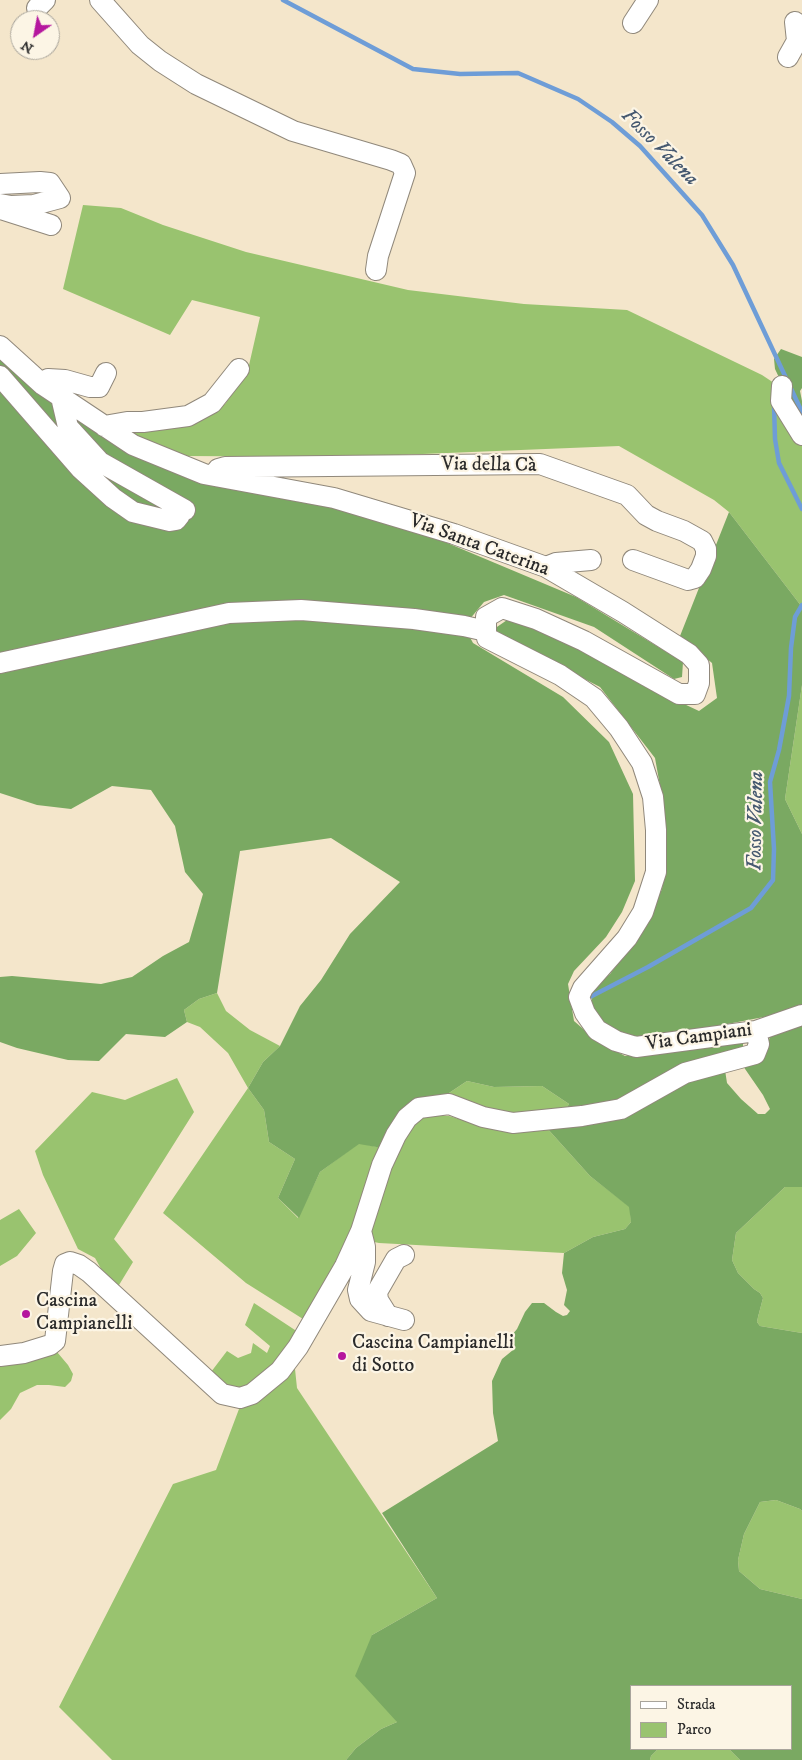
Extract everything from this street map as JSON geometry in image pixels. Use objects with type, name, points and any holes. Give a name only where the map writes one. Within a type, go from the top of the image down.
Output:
[{"type":"street","points":[[100,0],[140,44],[160,62],[196,84],[293,130],[401,164],[405,173],[378,256],[376,270]]},
{"type":"street","points":[[633,23],[648,0]]},
{"type":"street","points":[[788,57],[797,41],[799,24]]},
{"type":"street","points":[[0,184],[50,183],[60,198],[34,205],[11,206],[0,204]]},
{"type":"street","points":[[0,208],[18,216],[51,225]]},
{"type":"street","name":"Via Santa Caterina","points":[[0,346],[43,385],[133,445],[204,474],[334,498],[454,534],[546,567],[623,612],[689,654],[699,666],[699,683],[695,694],[679,694],[584,641],[536,620],[502,608],[486,617],[486,631]]},
{"type":"street","points":[[104,426],[188,416],[212,403],[239,369]]},
{"type":"street","points":[[43,385],[48,379],[65,380],[90,387],[99,387],[106,373]]},
{"type":"street","points":[[0,376],[80,468],[113,498],[133,512],[170,521],[176,520],[182,508],[100,462],[68,427],[61,397]]},
{"type":"street","points":[[782,386],[781,401],[802,435]]},
{"type":"street","name":"Via della Cà","points":[[204,474],[225,467],[540,464],[628,494],[646,515],[663,524],[684,530],[702,541],[706,549],[706,556],[701,569],[695,578],[688,580],[634,560]]},
{"type":"street","points":[[546,567],[556,563],[591,560]]},
{"type":"street","points":[[0,663],[229,613],[301,610],[414,619],[486,631]]},
{"type":"street","name":"Via Campiani","points":[[486,631],[487,638],[560,675],[594,698],[620,728],[642,762],[653,796],[656,830],[656,872],[643,912],[627,938],[575,998],[597,1030],[616,1041],[636,1047],[756,1031],[802,1015]]},
{"type":"street","points":[[0,1356],[24,1353],[50,1345],[55,1341],[63,1271],[66,1264],[70,1262],[79,1265],[89,1272],[222,1394],[240,1398],[252,1394],[280,1371],[298,1347],[345,1266],[361,1232],[382,1165],[406,1118],[420,1108],[448,1104],[483,1117],[513,1123],[582,1116],[621,1109],[685,1073],[755,1054],[759,1044],[756,1031]]},
{"type":"street","points":[[361,1232],[366,1262],[358,1290],[360,1299],[371,1311],[396,1318],[378,1300],[377,1292],[396,1259],[404,1255]]},
{"type":"green space","points":[[83,205],[121,208],[163,225],[246,252],[408,290],[524,304],[627,310],[762,375],[774,383],[802,426],[802,607],[729,512],[714,500],[619,446],[349,457],[186,456],[121,431],[168,426],[205,418],[225,404],[247,374],[260,317],[192,300],[170,335],[63,289]]},
{"type":"green space","points":[[781,349],[802,357],[802,388],[800,391],[802,426],[775,369],[774,359]]},
{"type":"green space","points":[[0,354],[125,447],[414,529],[576,597],[683,662],[682,677],[674,679],[594,627],[504,595],[484,602],[464,626],[473,643],[563,697],[609,742],[633,794],[635,881],[622,912],[606,937],[574,971],[568,984],[574,1021],[597,1041],[625,1056],[743,1039],[743,1053],[612,1102],[564,1112],[569,1104],[542,1086],[494,1087],[467,1081],[446,1095],[382,1148],[359,1144],[320,1172],[299,1218],[278,1198],[295,1159],[269,1142],[264,1110],[248,1088],[263,1062],[280,1046],[300,1006],[321,980],[350,934],[400,882],[331,838],[240,851],[217,993],[199,999],[184,1010],[187,1022],[165,1037],[126,1034],[99,1061],[68,1060],[0,1042],[0,977],[12,976],[101,984],[132,977],[163,956],[189,942],[203,894],[185,872],[175,826],[151,790],[112,786],[71,809],[37,805],[0,793]]},
{"type":"green space","points":[[729,512],[802,607],[802,685],[785,799],[802,834],[802,1005],[769,1016],[644,1040],[614,1034],[591,1012],[593,987],[610,974],[638,937],[662,889],[666,849],[664,808],[655,758],[600,687],[515,643],[494,629],[510,618],[560,638],[635,681],[699,711],[717,698],[712,663],[680,636]]},
{"type":"green space","points":[[802,685],[802,834],[785,799]]},
{"type":"green space","points":[[217,993],[226,1011],[250,1030],[280,1046],[263,1062],[248,1088],[228,1053],[200,1027],[187,1022],[184,1010],[199,999]]},
{"type":"green space","points":[[802,1023],[802,1187],[785,1187],[736,1233],[732,1260],[738,1273],[763,1298],[757,1322],[760,1326],[802,1333],[802,1511],[776,1500],[760,1502],[744,1534],[738,1560],[739,1571],[760,1589],[802,1599],[802,1760],[740,1760],[730,1750],[792,1750],[792,1685],[630,1685],[630,1750],[657,1750],[650,1760],[346,1760],[356,1748],[381,1729],[397,1722],[355,1676],[372,1635],[437,1598],[382,1513],[498,1441],[493,1413],[492,1381],[502,1359],[513,1350],[510,1344],[511,1336],[517,1329],[525,1312],[532,1303],[544,1303],[563,1316],[567,1315],[570,1311],[564,1305],[567,1290],[562,1273],[564,1253],[593,1237],[625,1229],[631,1222],[629,1207],[590,1176],[546,1127],[685,1078],[725,1070],[727,1083],[741,1099],[758,1114],[765,1114],[770,1109],[763,1095],[743,1066],[768,1044],[771,1032]]},
{"type":"green space","points":[[177,1078],[194,1112],[114,1239],[133,1262],[116,1290],[110,1285],[95,1258],[78,1249],[43,1175],[35,1151],[92,1092],[125,1100]]},
{"type":"green space","points":[[467,1081],[494,1087],[542,1086],[569,1104],[564,1112],[528,1114],[488,1110],[446,1095]]},
{"type":"green space","points":[[248,1088],[264,1110],[269,1142],[295,1159],[278,1198],[298,1218],[320,1172],[359,1143],[382,1148],[347,1240],[323,1290],[303,1319],[246,1283],[163,1213]]},
{"type":"green space","points":[[416,1116],[449,1116],[472,1123],[546,1127],[590,1176],[630,1207],[631,1222],[625,1229],[593,1237],[564,1253],[379,1243],[364,1240],[401,1134]]},
{"type":"green space","points":[[785,1187],[802,1187],[802,1333],[760,1326],[757,1322],[763,1298],[738,1273],[732,1260],[736,1233]]},
{"type":"green space","points":[[19,1209],[36,1233],[17,1256],[0,1266],[0,1220]]},
{"type":"green space","points":[[116,1290],[211,1372],[227,1351],[238,1358],[251,1353],[253,1343],[267,1353],[270,1346],[245,1325],[254,1303],[298,1332],[283,1357],[262,1381],[243,1394],[234,1394],[224,1390]]},
{"type":"green space","points":[[57,1352],[73,1374],[71,1381],[65,1387],[37,1385],[20,1393],[11,1409],[0,1420],[0,1365]]},
{"type":"green space","points":[[291,1366],[295,1369],[297,1388],[437,1598],[372,1635],[397,1722],[381,1729],[356,1748],[346,1760],[112,1760],[59,1707],[173,1484],[216,1470],[239,1409],[275,1383]]},
{"type":"green space","points":[[776,1500],[802,1511],[802,1599],[760,1589],[739,1571],[738,1560],[744,1534],[760,1502]]},
{"type":"green space","points":[[657,1750],[730,1750],[740,1760],[650,1760]]},
{"type":"waterway","name":"Fosso Valena","points":[[283,0],[413,69],[460,74],[518,73],[578,99],[612,122],[640,146],[702,215],[733,265],[802,412]]},
{"type":"waterway","name":"Fosso Valena","points":[[774,404],[775,439],[779,463],[802,509]]},
{"type":"waterway","name":"Fosso Valena","points":[[588,998],[648,967],[751,908],[773,880],[774,849],[770,782],[779,750],[789,696],[791,648],[795,617],[802,605]]},
{"type":"place","name":"Cascina Campianelli","points":[[26,1314]]},
{"type":"place","name":"Cascina Campianelli di Sotto","points":[[342,1356]]}]
